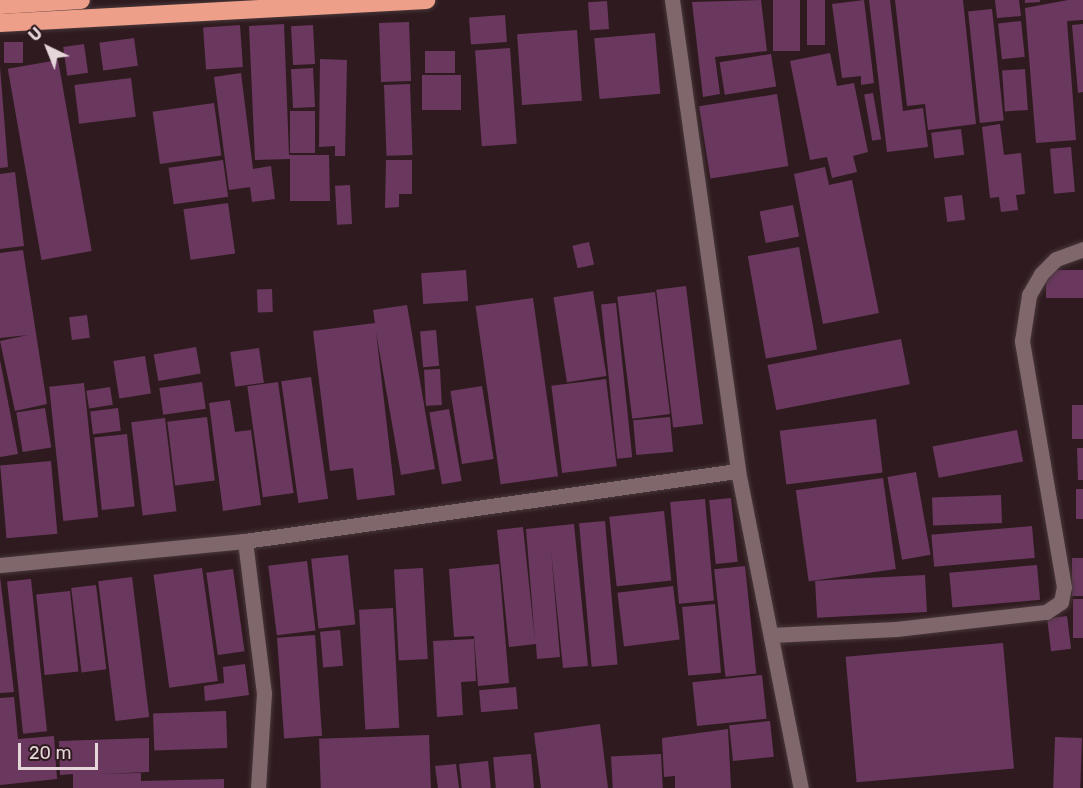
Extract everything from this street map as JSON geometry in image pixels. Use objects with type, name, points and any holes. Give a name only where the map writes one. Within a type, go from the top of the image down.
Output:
[{"type":"highway","points":[[0,5],[81,0]]},
{"type":"highway","points":[[0,23],[426,0]]},
{"type":"street","points":[[672,0],[738,471],[801,788]]},
{"type":"street","points":[[771,635],[1034,614],[1061,602],[1064,587],[1022,341],[1029,295],[1041,274],[1056,259],[1083,249]]},
{"type":"street","points":[[0,565],[245,541],[738,471]]},
{"type":"street","points":[[245,541],[264,693],[258,788]]},
{"type":"building","points":[[761,0],[767,51],[715,57],[720,94],[703,97],[692,2]]},
{"type":"building","points":[[773,0],[800,0],[800,51],[773,51]]},
{"type":"building","points":[[807,0],[825,0],[825,45],[807,45]]},
{"type":"building","points":[[864,0],[874,83],[861,85],[861,76],[842,78],[832,4]]},
{"type":"building","points":[[869,0],[890,0],[903,111],[923,108],[928,147],[887,152]]},
{"type":"building","points":[[895,0],[963,0],[976,124],[928,130],[925,104],[907,106]]},
{"type":"building","points":[[995,0],[1019,0],[1021,16],[997,18]]},
{"type":"building","points":[[1025,0],[1040,0],[1040,2],[1025,3]]},
{"type":"building","points":[[1068,0],[1083,0],[1083,20],[1067,21],[1076,140],[1036,143],[1025,8]]},
{"type":"building","points":[[607,1],[609,29],[590,30],[588,2]]},
{"type":"building","points":[[992,9],[1004,120],[980,123],[968,12]]},
{"type":"building","points":[[505,15],[507,42],[471,44],[469,18]]},
{"type":"building","points":[[1021,21],[1025,57],[1002,59],[998,23]]},
{"type":"building","points":[[409,22],[411,81],[381,82],[379,23]]},
{"type":"building","points":[[284,24],[289,155],[329,155],[330,201],[290,201],[290,159],[255,160],[249,26]]},
{"type":"building","points":[[1083,24],[1083,92],[1078,93],[1072,25]]},
{"type":"building","points":[[240,25],[243,67],[206,69],[203,28]]},
{"type":"building","points":[[313,25],[315,64],[293,65],[291,26]]},
{"type":"building","points":[[577,30],[582,101],[522,105],[517,34]]},
{"type":"building","points":[[655,33],[660,94],[600,99],[594,38]]},
{"type":"building","points":[[134,38],[138,66],[103,71],[99,43]]},
{"type":"building","points":[[4,42],[23,42],[23,63],[4,63]]},
{"type":"building","points":[[84,44],[88,73],[67,76],[63,47]]},
{"type":"building","points":[[510,48],[517,144],[482,146],[475,50]]},
{"type":"building","points":[[425,51],[455,51],[455,73],[425,73]]},
{"type":"building","points":[[830,53],[837,86],[854,83],[868,152],[853,156],[857,172],[832,178],[827,157],[810,160],[790,61]]},
{"type":"building","points":[[771,54],[776,87],[725,95],[720,62]]},
{"type":"building","points":[[320,59],[347,60],[345,156],[335,156],[335,146],[319,147]]},
{"type":"building","points":[[58,60],[92,251],[41,260],[8,69]]},
{"type":"building","points":[[0,67],[8,167],[0,168]]},
{"type":"building","points":[[313,68],[315,107],[293,108],[291,69]]},
{"type":"building","points":[[1025,69],[1028,110],[1005,112],[1002,71]]},
{"type":"building","points":[[241,73],[253,169],[271,166],[275,199],[252,202],[250,187],[229,190],[214,77]]},
{"type":"building","points":[[422,75],[461,75],[461,110],[422,110]]},
{"type":"building","points":[[131,78],[136,117],[79,124],[74,85]]},
{"type":"building","points":[[410,84],[412,155],[386,156],[384,85]]},
{"type":"building","points":[[873,93],[881,139],[872,141],[864,95]]},
{"type":"building","points":[[777,94],[788,166],[710,178],[699,106]]},
{"type":"building","points":[[214,103],[221,155],[160,164],[153,112]]},
{"type":"building","points":[[290,111],[315,111],[315,153],[290,153]]},
{"type":"building","points":[[1000,124],[1004,155],[1021,153],[1025,194],[1016,195],[1018,210],[1001,212],[999,197],[990,198],[982,127]]},
{"type":"building","points":[[961,129],[964,155],[934,158],[931,133]]},
{"type":"building","points":[[1071,147],[1075,192],[1054,194],[1050,149]]},
{"type":"building","points":[[223,160],[228,197],[174,204],[169,168]]},
{"type":"building","points":[[386,160],[412,160],[412,194],[399,194],[399,207],[385,208]]},
{"type":"building","points":[[825,167],[829,185],[852,180],[879,313],[823,324],[794,174]]},
{"type":"building","points":[[15,172],[24,246],[0,249],[0,174]]},
{"type":"building","points":[[350,185],[352,224],[337,225],[335,186]]},
{"type":"building","points":[[962,195],[965,220],[947,222],[944,197]]},
{"type":"building","points":[[228,203],[235,254],[191,260],[183,209]]},
{"type":"building","points":[[793,205],[799,236],[766,243],[760,211]]},
{"type":"building","points":[[589,242],[594,264],[578,268],[572,246]]},
{"type":"building","points":[[799,247],[817,349],[766,358],[748,256]]},
{"type":"building","points":[[23,250],[47,404],[15,411],[0,341],[28,335],[0,338],[0,253]]},
{"type":"building","points":[[466,270],[468,301],[423,304],[421,273]]},
{"type":"building","points":[[1046,270],[1083,270],[1083,298],[1046,298]]},
{"type":"building","points":[[686,286],[703,424],[673,428],[656,290]]},
{"type":"building","points":[[272,289],[273,312],[258,313],[257,290]]},
{"type":"building","points":[[593,291],[606,376],[567,382],[553,297]]},
{"type":"building","points":[[655,292],[670,414],[632,419],[617,297]]},
{"type":"building","points":[[533,298],[558,476],[501,484],[476,306]]},
{"type":"building","points":[[616,303],[632,457],[617,459],[601,305]]},
{"type":"building","points":[[407,305],[435,469],[401,475],[376,332],[395,495],[357,500],[353,468],[330,471],[313,331],[375,323],[373,310]]},
{"type":"building","points":[[87,315],[90,338],[72,340],[69,317]]},
{"type":"building","points":[[436,330],[439,366],[423,367],[420,331]]},
{"type":"building","points":[[901,339],[910,384],[776,410],[767,365]]},
{"type":"building","points":[[196,347],[201,374],[158,381],[154,354]]},
{"type":"building","points":[[259,348],[264,383],[235,387],[230,352]]},
{"type":"building","points":[[145,356],[151,394],[119,399],[113,361]]},
{"type":"building","points":[[0,360],[18,454],[0,457]]},
{"type":"building","points":[[440,369],[442,405],[426,406],[424,370]]},
{"type":"building","points":[[311,377],[328,499],[298,503],[281,381]]},
{"type":"building","points":[[606,379],[617,466],[562,473],[551,386]]},
{"type":"building","points":[[202,382],[206,409],[163,415],[159,388]]},
{"type":"building","points":[[278,382],[294,493],[263,497],[247,386]]},
{"type":"building","points":[[84,383],[98,517],[63,521],[49,387]]},
{"type":"building","points":[[482,386],[494,459],[462,464],[450,391]]},
{"type":"building","points":[[110,387],[113,405],[89,409],[86,391]]},
{"type":"building","points":[[230,400],[235,432],[251,430],[261,505],[223,511],[209,403]]},
{"type":"building","points":[[1072,405],[1083,405],[1083,439],[1072,439]]},
{"type":"building","points":[[45,408],[51,448],[23,452],[16,413]]},
{"type":"building","points":[[118,408],[121,431],[93,434],[90,411]]},
{"type":"building","points":[[449,409],[462,481],[442,484],[429,412]]},
{"type":"building","points":[[207,417],[215,481],[175,485],[167,422]]},
{"type":"building","points":[[670,417],[673,452],[636,455],[633,420]]},
{"type":"building","points":[[165,418],[176,511],[143,515],[131,422]]},
{"type":"building","points":[[876,419],[883,473],[786,484],[780,431]]},
{"type":"building","points":[[1017,430],[1023,461],[939,478],[933,446]]},
{"type":"building","points":[[127,434],[135,507],[102,510],[94,437]]},
{"type":"building","points":[[1077,448],[1083,448],[1083,480],[1078,480]]},
{"type":"building","points":[[51,461],[57,534],[7,538],[0,465]]},
{"type":"building","points":[[916,472],[931,555],[902,560],[887,477]]},
{"type":"building","points":[[883,478],[896,569],[809,581],[796,490]]},
{"type":"building","points":[[1076,489],[1083,489],[1083,519],[1076,519]]},
{"type":"building","points":[[1001,495],[1002,523],[933,525],[932,497]]},
{"type":"building","points":[[731,498],[738,562],[716,564],[709,500]]},
{"type":"building","points":[[705,499],[714,601],[679,604],[670,502]]},
{"type":"building","points":[[664,511],[671,581],[617,586],[609,517]]},
{"type":"building","points":[[605,521],[618,664],[592,667],[579,523]]},
{"type":"building","points":[[574,524],[588,666],[563,668],[551,550],[560,657],[537,659],[536,644],[509,647],[497,530],[523,527],[535,641],[526,529]]},
{"type":"building","points":[[1032,526],[1035,558],[934,567],[931,535]]},
{"type":"building","points":[[348,555],[355,625],[319,628],[311,559]]},
{"type":"building","points":[[1072,558],[1083,558],[1083,596],[1072,596]]},
{"type":"building","points":[[307,561],[316,630],[277,635],[268,566]]},
{"type":"building","points":[[499,564],[509,683],[478,686],[474,636],[454,637],[449,569]]},
{"type":"building","points":[[1037,565],[1040,600],[952,608],[949,573]]},
{"type":"building","points":[[745,566],[756,673],[725,677],[714,569]]},
{"type":"building","points":[[202,568],[218,681],[169,688],[153,575]]},
{"type":"building","points":[[423,568],[428,659],[399,660],[394,570]]},
{"type":"building","points":[[233,569],[245,651],[218,655],[206,573]]},
{"type":"building","points":[[925,575],[927,612],[817,618],[815,581]]},
{"type":"building","points":[[0,577],[14,692],[0,693]]},
{"type":"building","points":[[132,577],[149,717],[115,721],[98,581]]},
{"type":"building","points":[[31,579],[47,731],[23,734],[7,582]]},
{"type":"building","points":[[96,585],[106,669],[82,672],[71,588]]},
{"type":"building","points":[[673,586],[680,640],[624,646],[617,593]]},
{"type":"building","points":[[70,591],[78,672],[45,675],[36,595]]},
{"type":"building","points":[[1073,599],[1083,599],[1083,638],[1073,638]]},
{"type":"building","points":[[715,604],[721,673],[688,676],[682,607]]},
{"type":"building","points":[[393,608],[399,728],[365,730],[359,610]]},
{"type":"building","points":[[1067,616],[1071,649],[1051,651],[1047,618]]},
{"type":"building","points":[[340,630],[343,666],[323,668],[320,632]]},
{"type":"building","points":[[315,635],[322,736],[284,738],[277,638]]},
{"type":"building","points":[[474,639],[476,681],[461,682],[463,715],[437,717],[433,641]]},
{"type":"building","points":[[1003,643],[1014,769],[857,782],[846,657]]},
{"type":"building","points":[[245,664],[249,695],[205,701],[204,686],[224,683],[223,667]]},
{"type":"building","points":[[762,675],[767,719],[697,726],[692,682]]},
{"type":"building","points":[[516,687],[518,709],[481,712],[479,690]]},
{"type":"building","points":[[14,697],[18,739],[54,736],[57,779],[0,785],[0,698]]},
{"type":"building","points":[[226,711],[227,748],[154,751],[153,714]]},
{"type":"building","points":[[770,721],[774,757],[733,761],[729,725]]},
{"type":"building","points":[[600,724],[608,788],[541,788],[534,733]]},
{"type":"building","points":[[728,729],[731,788],[675,788],[675,776],[664,777],[662,738]]},
{"type":"building","points":[[429,735],[431,788],[321,788],[319,739]]},
{"type":"building","points":[[1055,737],[1082,738],[1080,788],[1053,788]]},
{"type":"building","points":[[149,738],[149,772],[98,774],[141,773],[141,781],[224,779],[224,788],[73,788],[73,774],[60,775],[59,741]]},
{"type":"building","points":[[531,754],[534,788],[496,788],[493,757]]},
{"type":"building","points":[[661,754],[663,788],[613,788],[611,757]]},
{"type":"building","points":[[488,761],[491,788],[462,788],[459,764]]},
{"type":"building","points":[[456,764],[459,788],[438,788],[435,766]]}]
